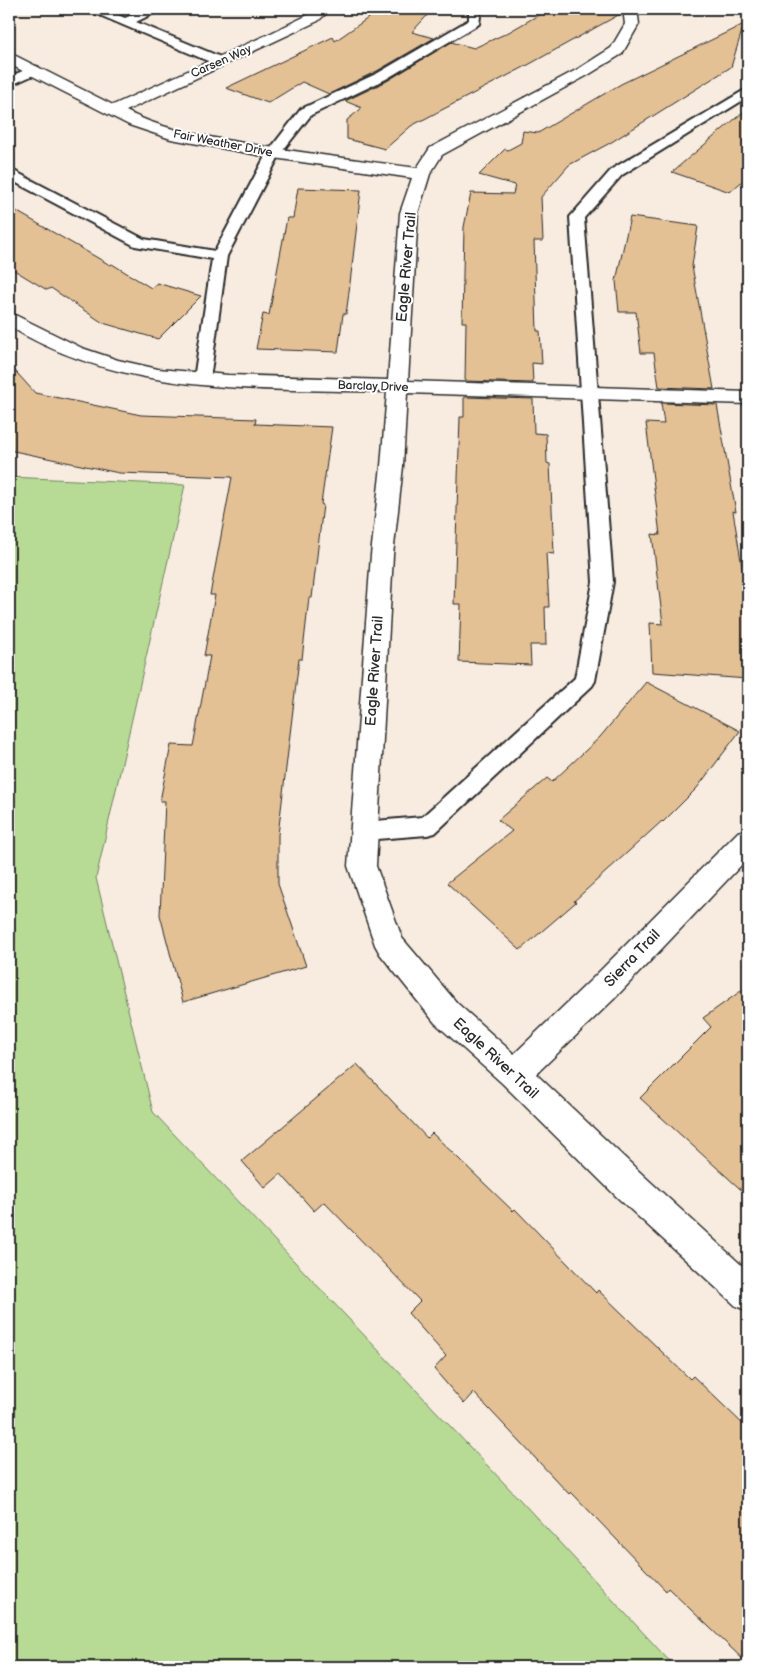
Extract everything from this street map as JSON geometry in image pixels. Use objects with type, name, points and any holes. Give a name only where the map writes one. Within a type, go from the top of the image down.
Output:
[{"type":"street","name":"Carsen Way","points":[[115,110],[276,36],[313,18],[324,9]]},
{"type":"street","name":"Eagle River Trail","points":[[630,9],[632,24],[617,51],[583,72],[436,152],[422,174],[409,213],[392,466],[382,555],[362,866],[390,945],[446,1013],[514,1074],[631,1187],[748,1294]]},
{"type":"street","name":"Fair Weather Drive","points":[[9,58],[136,122],[177,136],[274,153],[422,174]]},
{"type":"street","name":"Barclay Drive","points":[[9,318],[22,327],[81,355],[149,374],[397,387],[748,398]]},
{"type":"street","name":"Sierra Trail","points":[[514,1074],[603,989],[748,840]]},
{"type":"lane","points":[[94,9],[219,61]]},
{"type":"lane","points":[[126,22],[154,9]]},
{"type":"lane","points":[[202,378],[220,256],[274,153],[306,112],[382,76],[475,22],[475,9]]},
{"type":"lane","points":[[9,82],[34,70]]},
{"type":"lane","points":[[364,831],[427,826],[585,681],[603,582],[578,217],[617,172],[748,92]]},
{"type":"lane","points":[[9,174],[140,243],[220,256]]},
{"type":"green space","points":[[9,477],[185,485],[96,878],[153,1112],[521,1501],[675,1667],[9,1667]]},
{"type":"building","points":[[381,9],[433,9],[412,32],[434,38],[377,71],[329,94],[302,82],[268,103],[226,88],[333,37],[335,41]]},
{"type":"building","points":[[549,9],[621,9],[622,13],[411,126],[385,149],[347,139],[347,120],[362,108],[345,101],[387,81],[451,42],[474,48],[507,33]]},
{"type":"building","points":[[744,24],[731,67],[610,143],[569,165],[541,197],[543,241],[534,241],[537,331],[540,331],[542,364],[532,363],[533,383],[465,381],[466,322],[462,322],[464,227],[471,193],[513,194],[515,185],[479,175],[505,149],[508,150],[521,143],[523,131],[538,133],[621,84]]},
{"type":"building","points":[[748,108],[748,176],[730,192],[672,172]]},
{"type":"building","points":[[298,188],[361,190],[348,300],[346,314],[343,314],[338,352],[256,349],[263,314],[269,315],[287,218],[293,218]]},
{"type":"building","points":[[9,207],[110,265],[112,264],[151,288],[157,283],[201,296],[158,339],[103,323],[51,288],[47,290],[9,267]]},
{"type":"building","points":[[630,217],[698,226],[692,266],[714,389],[659,387],[654,353],[641,353],[636,312],[619,312],[616,281]]},
{"type":"building","points":[[9,364],[35,393],[141,415],[256,419],[255,424],[332,427],[321,504],[323,505],[312,598],[309,598],[302,659],[299,659],[278,835],[278,884],[306,966],[183,1002],[160,915],[165,801],[160,801],[171,745],[193,746],[210,656],[204,656],[215,595],[210,595],[232,477],[119,473],[9,450]]},
{"type":"building","points":[[464,397],[533,399],[534,433],[546,434],[547,463],[550,464],[554,554],[546,553],[549,607],[545,607],[546,645],[530,645],[531,665],[459,662],[461,604],[454,604],[460,417],[464,417]]},
{"type":"building","points":[[661,403],[717,405],[736,512],[733,511],[748,604],[748,679],[652,672],[650,623],[663,624],[652,534],[660,535],[646,423],[664,424]]},
{"type":"building","points":[[646,682],[740,731],[697,788],[663,822],[574,901],[576,902],[520,950],[447,883],[512,831],[498,820],[547,778],[552,782],[600,737]]},
{"type":"building","points":[[748,986],[748,1196],[640,1098],[711,1027],[703,1018]]},
{"type":"building","points":[[357,1064],[427,1138],[432,1133],[513,1211],[515,1209],[596,1293],[598,1290],[690,1379],[693,1376],[748,1429],[748,1664],[668,1588],[666,1591],[571,1492],[569,1494],[474,1393],[464,1404],[434,1369],[446,1356],[408,1313],[420,1301],[324,1202],[314,1211],[281,1174],[265,1188],[242,1161]]}]
